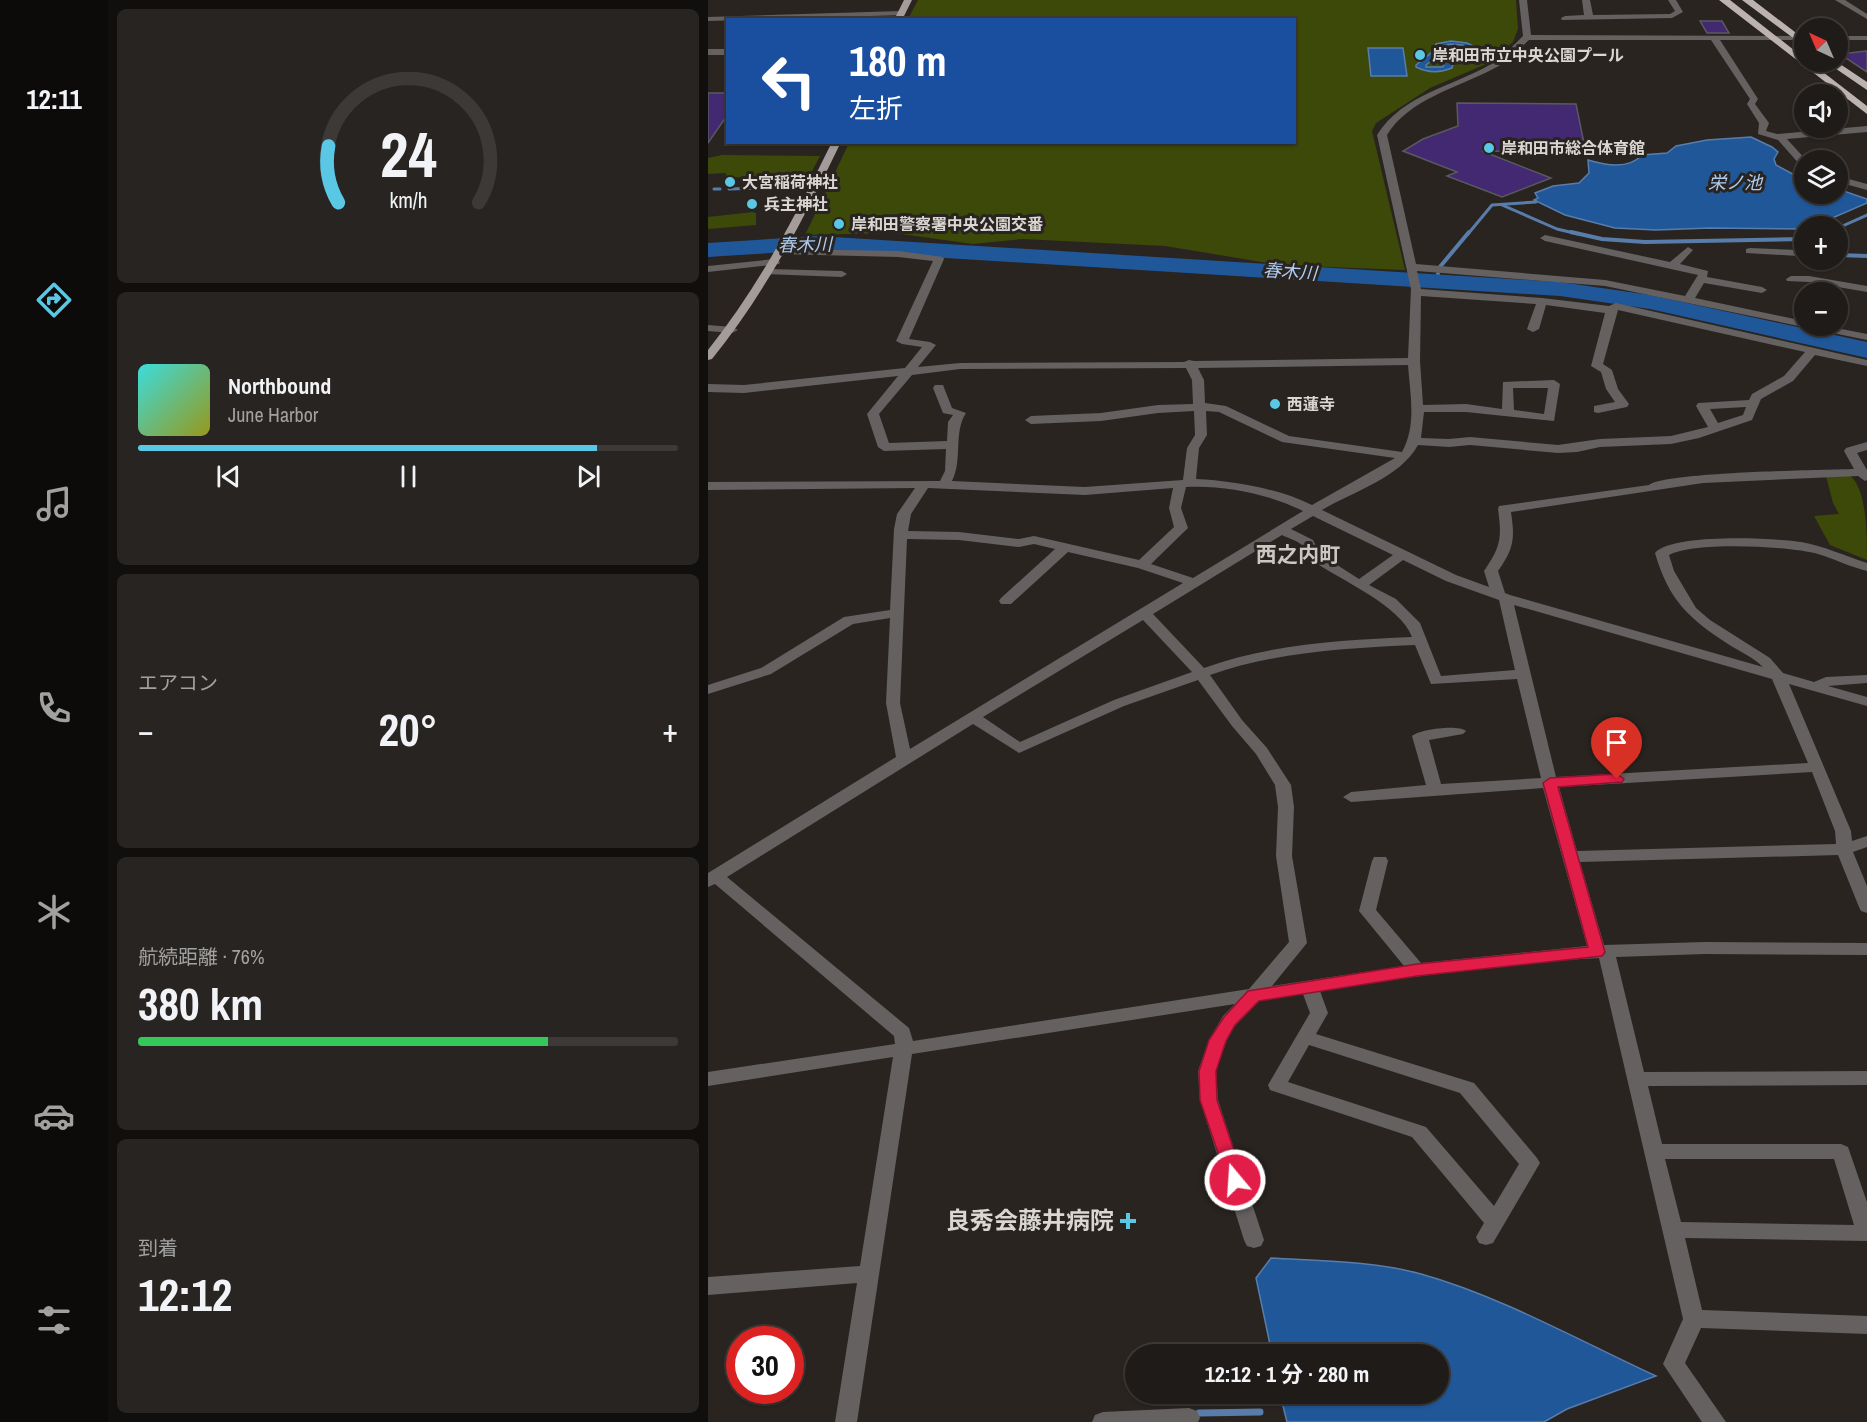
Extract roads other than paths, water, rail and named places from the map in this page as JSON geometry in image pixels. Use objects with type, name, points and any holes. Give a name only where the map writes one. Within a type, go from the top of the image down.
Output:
[{"type":"highway","points":[[1724,0],[1867,111]]},
{"type":"highway","points":[[1747,0],[1794,34]]},
{"type":"highway","points":[[1845,72],[1867,87]]},
{"type":"main road","points":[[900,16],[908,0]]},
{"type":"main road","points":[[708,357],[732,330],[792,234],[836,144]]},
{"type":"street","points":[[1523,0],[1527,37]]},
{"type":"street","points":[[1586,0],[1589,18]]},
{"type":"street","points":[[1565,18],[1672,16],[1679,12],[1672,0]]},
{"type":"street","points":[[1839,0],[1867,17]]},
{"type":"street","points":[[1625,5],[1632,16]]},
{"type":"street","points":[[772,18],[900,16]]},
{"type":"street","points":[[708,19],[726,19]]},
{"type":"street","points":[[846,1422],[904,1049],[903,1033],[712,878],[1282,530],[1391,468],[1406,456],[1414,441],[1418,419],[1414,361],[1415,291],[1382,135],[1386,126],[1432,93],[1493,66],[1527,37],[1794,39]]},
{"type":"street","points":[[1714,38],[1754,99],[1751,104],[1764,123],[1761,132],[1781,138],[1794,153]]},
{"type":"street","points":[[1848,38],[1867,38]]},
{"type":"street","points":[[708,52],[726,52]]},
{"type":"street","points":[[1776,137],[1867,129]]},
{"type":"street","points":[[1848,182],[1867,187]]},
{"type":"street","points":[[1545,238],[1704,273],[1689,299]]},
{"type":"street","points":[[1671,266],[1688,249]]},
{"type":"street","points":[[781,251],[887,253],[939,259],[902,341],[930,345],[873,414],[884,447],[953,445]]},
{"type":"street","points":[[1750,251],[1794,260]]},
{"type":"street","points":[[708,269],[772,267],[842,274]]},
{"type":"street","points":[[1411,269],[1605,283],[1794,322]]},
{"type":"street","points":[[1791,279],[1797,270]]},
{"type":"street","points":[[1821,270],[1867,289]]},
{"type":"street","points":[[1701,279],[1762,290]]},
{"type":"street","points":[[1415,291],[1542,301],[1611,310],[1617,306],[1813,350],[1860,357]]},
{"type":"street","points":[[1533,329],[1542,301]]},
{"type":"street","points":[[1598,409],[1623,404],[1612,389],[1606,370],[1597,366],[1611,310]]},
{"type":"street","points":[[708,328],[732,330]]},
{"type":"street","points":[[1848,333],[1867,337]]},
{"type":"street","points":[[1414,441],[1491,442],[1558,449],[1600,443],[1671,440],[1748,417],[1756,397],[1776,390],[1792,378],[1813,350]]},
{"type":"street","points":[[708,388],[744,389],[960,366],[1069,367],[1189,363],[1414,361]]},
{"type":"street","points":[[1142,565],[1181,528],[1175,508],[1193,448],[1201,435],[1198,380],[1189,363]]},
{"type":"street","points":[[1417,409],[1466,408],[1508,411],[1550,418],[1554,384],[1507,384],[1508,411]]},
{"type":"street","points":[[939,388],[947,410],[960,413],[954,422],[951,471],[944,485]]},
{"type":"street","points":[[1715,428],[1702,406],[1754,402]]},
{"type":"street","points":[[1031,420],[1101,417],[1198,406],[1222,409],[1287,439],[1406,456]]},
{"type":"street","points":[[1715,1422],[1674,1364],[1694,1318],[1636,1079],[1601,951],[1550,783],[1502,597],[1491,571],[1506,551],[1509,539],[1504,509],[1605,496],[1653,488],[1658,484],[1703,479],[1865,476],[1850,451],[1867,446]]},
{"type":"street","points":[[904,759],[893,703],[902,535],[904,514],[924,484]]},
{"type":"street","points":[[708,486],[924,484],[1085,491],[1184,484],[1219,484],[1289,499],[1450,578],[1502,597],[1867,702]]},
{"type":"street","points":[[1282,530],[1308,543],[1315,555],[1359,585],[1391,602],[1415,626],[1436,681],[1523,674]]},
{"type":"street","points":[[902,535],[959,536],[1019,543],[1034,540],[1142,565],[1195,583]]},
{"type":"street","points":[[1867,567],[1820,550],[1760,542],[1673,547],[1662,553],[1668,571],[1690,610],[1705,623],[1765,661],[1779,678],[1843,831],[1844,849],[1867,907]]},
{"type":"street","points":[[1006,601],[1065,547]]},
{"type":"street","points":[[1359,585],[1403,554]]},
{"type":"street","points":[[708,690],[766,671],[849,620],[898,613]]},
{"type":"street","points":[[1144,614],[1200,672],[1237,723],[1262,751],[1283,785],[1286,807],[1284,856],[1298,942],[1254,996],[1229,1021],[1218,1040],[1207,1071],[1209,1100],[1254,1240]]},
{"type":"street","points":[[973,717],[1019,748],[1119,703],[1200,672],[1236,661],[1344,644],[1420,641]]},
{"type":"street","points":[[1816,688],[1826,681],[1867,679]]},
{"type":"street","points":[[1435,789],[1420,736],[1458,731]]},
{"type":"street","points":[[1351,796],[1818,767]]},
{"type":"street","points":[[1571,857],[1844,849],[1867,841]]},
{"type":"street","points":[[1380,861],[1367,911],[1417,970]]},
{"type":"street","points":[[708,1079],[1417,970],[1601,951],[1766,947],[1867,949]]},
{"type":"street","points":[[1305,1037],[1467,1088],[1530,1162],[1490,1230],[1419,1132],[1277,1085],[1305,1037],[1319,1013],[1310,987]]},
{"type":"street","points":[[1636,1079],[1867,1078]]},
{"type":"street","points":[[1654,1151],[1841,1152],[1867,1233],[1673,1230]]},
{"type":"street","points":[[708,1286],[869,1274]]},
{"type":"street","points":[[1694,1318],[1867,1325]]},
{"type":"street","points":[[1103,1422],[1189,1419]]},
{"type":"water","points":[[1451,41],[1467,43],[1477,48],[1454,60],[1452,68],[1448,70],[1430,71],[1416,67],[1432,52],[1436,44]],"holes":[[[1463,45],[1467,49],[1446,59],[1443,67],[1426,67],[1440,54],[1444,46]]]},
{"type":"water","points":[[1368,48],[1403,48],[1407,76],[1371,76]]},
{"type":"water","name":"栄ノ池","points":[[1751,137],[1772,147],[1778,152],[1774,159],[1776,165],[1794,175],[1794,204],[1848,204],[1848,192],[1867,199],[1867,203],[1837,216],[1794,216],[1794,229],[1656,230],[1615,228],[1565,215],[1534,200],[1538,198],[1535,193],[1553,186],[1579,183],[1589,173],[1588,160],[1609,165],[1630,163],[1642,155],[1667,153],[1676,146],[1707,140]]},
{"type":"water","points":[[1271,1258],[1365,1264],[1421,1274],[1480,1294],[1540,1320],[1656,1376],[1567,1409],[1544,1422],[1287,1422],[1282,1404],[1449,1404],[1449,1344],[1270,1344],[1256,1278]]},
{"type":"waterway","points":[[729,189],[801,187]]},
{"type":"waterway","points":[[714,189],[720,189]]},
{"type":"waterway","points":[[1468,234],[1492,205],[1536,202]]},
{"type":"waterway","points":[[1502,205],[1557,229],[1578,234]]},
{"type":"waterway","points":[[1848,224],[1867,215]]},
{"type":"waterway","points":[[1439,268],[1469,232]]},
{"type":"waterway","points":[[1571,232],[1602,239],[1645,242],[1794,239]]},
{"type":"waterway","name":"春木川","points":[[708,250],[817,243],[1560,289],[1650,302],[1867,350]]},
{"type":"waterway","points":[[1848,255],[1867,256]]},
{"type":"waterway","name":"春木川","points":[[1436,281],[1438,274]]},
{"type":"waterway","points":[[1199,1413],[1260,1412]]},
{"type":"place","name":"岸和田市立中央公園プール","points":[[1420,55]]},
{"type":"place","name":"岸和田市総合体育館","points":[[1489,148]]},
{"type":"place","name":"大宮稲荷神社","points":[[730,182]]},
{"type":"place","name":"兵主神社","points":[[752,204]]},
{"type":"place","name":"岸和田警察署中央公園交番","points":[[839,224]]},
{"type":"place","name":"西蓮寺","points":[[1275,404]]},
{"type":"place","name":"良秀会藤井病院","points":[[1128,1221]]},
{"type":"district","name":"西之内町","points":[[1298,555]]}]
